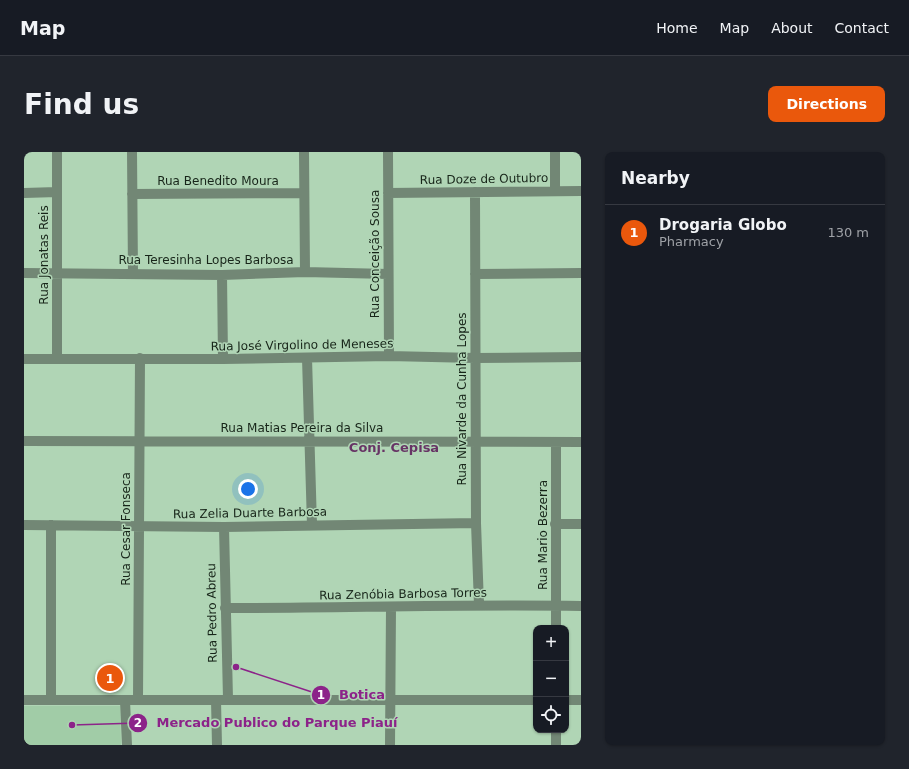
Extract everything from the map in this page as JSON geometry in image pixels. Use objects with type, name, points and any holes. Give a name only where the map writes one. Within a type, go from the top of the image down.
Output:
[{"type":"street","name":"Rua Jonatas Reis","points":[[57,152],[57,358]]},
{"type":"street","points":[[132,152],[133,274]]},
{"type":"street","points":[[304,152],[305,272]]},
{"type":"street","name":"Rua Conceição Sousa","points":[[388,152],[389,356]]},
{"type":"street","points":[[555,152],[555,191]]},
{"type":"street","name":"Rua Doze de Outubro","points":[[388,193],[581,191]]},
{"type":"street","points":[[24,193],[57,192]]},
{"type":"street","name":"Rua Nivarde da Cunha Lopes","points":[[475,192],[476,522],[479,605]]},
{"type":"street","name":"Rua Benedito Moura","points":[[132,194],[304,193]]},
{"type":"street","name":"Rua Teresinha Lopes Barbosa","points":[[24,273],[222,275],[305,272],[388,274]]},
{"type":"street","points":[[475,274],[581,273]]},
{"type":"street","points":[[222,275],[223,359]]},
{"type":"street","name":"Rua José Virgolino de Meneses","points":[[24,359],[223,359],[389,356],[475,358],[581,357]]},
{"type":"street","name":"Rua Cesar Fonseca","points":[[138,700],[140,358]]},
{"type":"street","points":[[307,358],[308,441],[312,525]]},
{"type":"street","name":"Rua Matias Pereira da Silva","points":[[24,441],[581,442]]},
{"type":"street","name":"Rua Mario Bezerra","points":[[556,442],[556,625]]},
{"type":"street","name":"Rua Zelia Duarte Barbosa","points":[[24,525],[224,527],[476,522]]},
{"type":"street","points":[[555,524],[581,524]]},
{"type":"street","points":[[51,525],[51,700]]},
{"type":"street","name":"Rua Pedro Abreu","points":[[224,527],[228,699]]},
{"type":"street","name":"Rua Zenóbia Barbosa Torres","points":[[225,608],[391,608],[479,605],[581,606]]},
{"type":"street","points":[[390,745],[391,608]]},
{"type":"street","points":[[24,700],[125,701],[391,698],[533,700]]},
{"type":"street","points":[[216,700],[216,745]]},
{"type":"street","points":[[569,700],[581,700]]},
{"type":"street","points":[[125,701],[127,745]]},
{"type":"street","points":[[556,733],[556,745]]},
{"type":"shaded area","points":[[24,706],[120,706],[121,745],[24,745]]},
{"type":"place","name":"Botica","points":[[236,667]]},
{"type":"place","name":"Drogaria Globo","points":[[110,678]]},
{"type":"place","name":"Mercado Publico do Parque Piauí","points":[[72,725]]},
{"type":"district","name":"Conj. Cepisa","points":[[394,447]]}]
